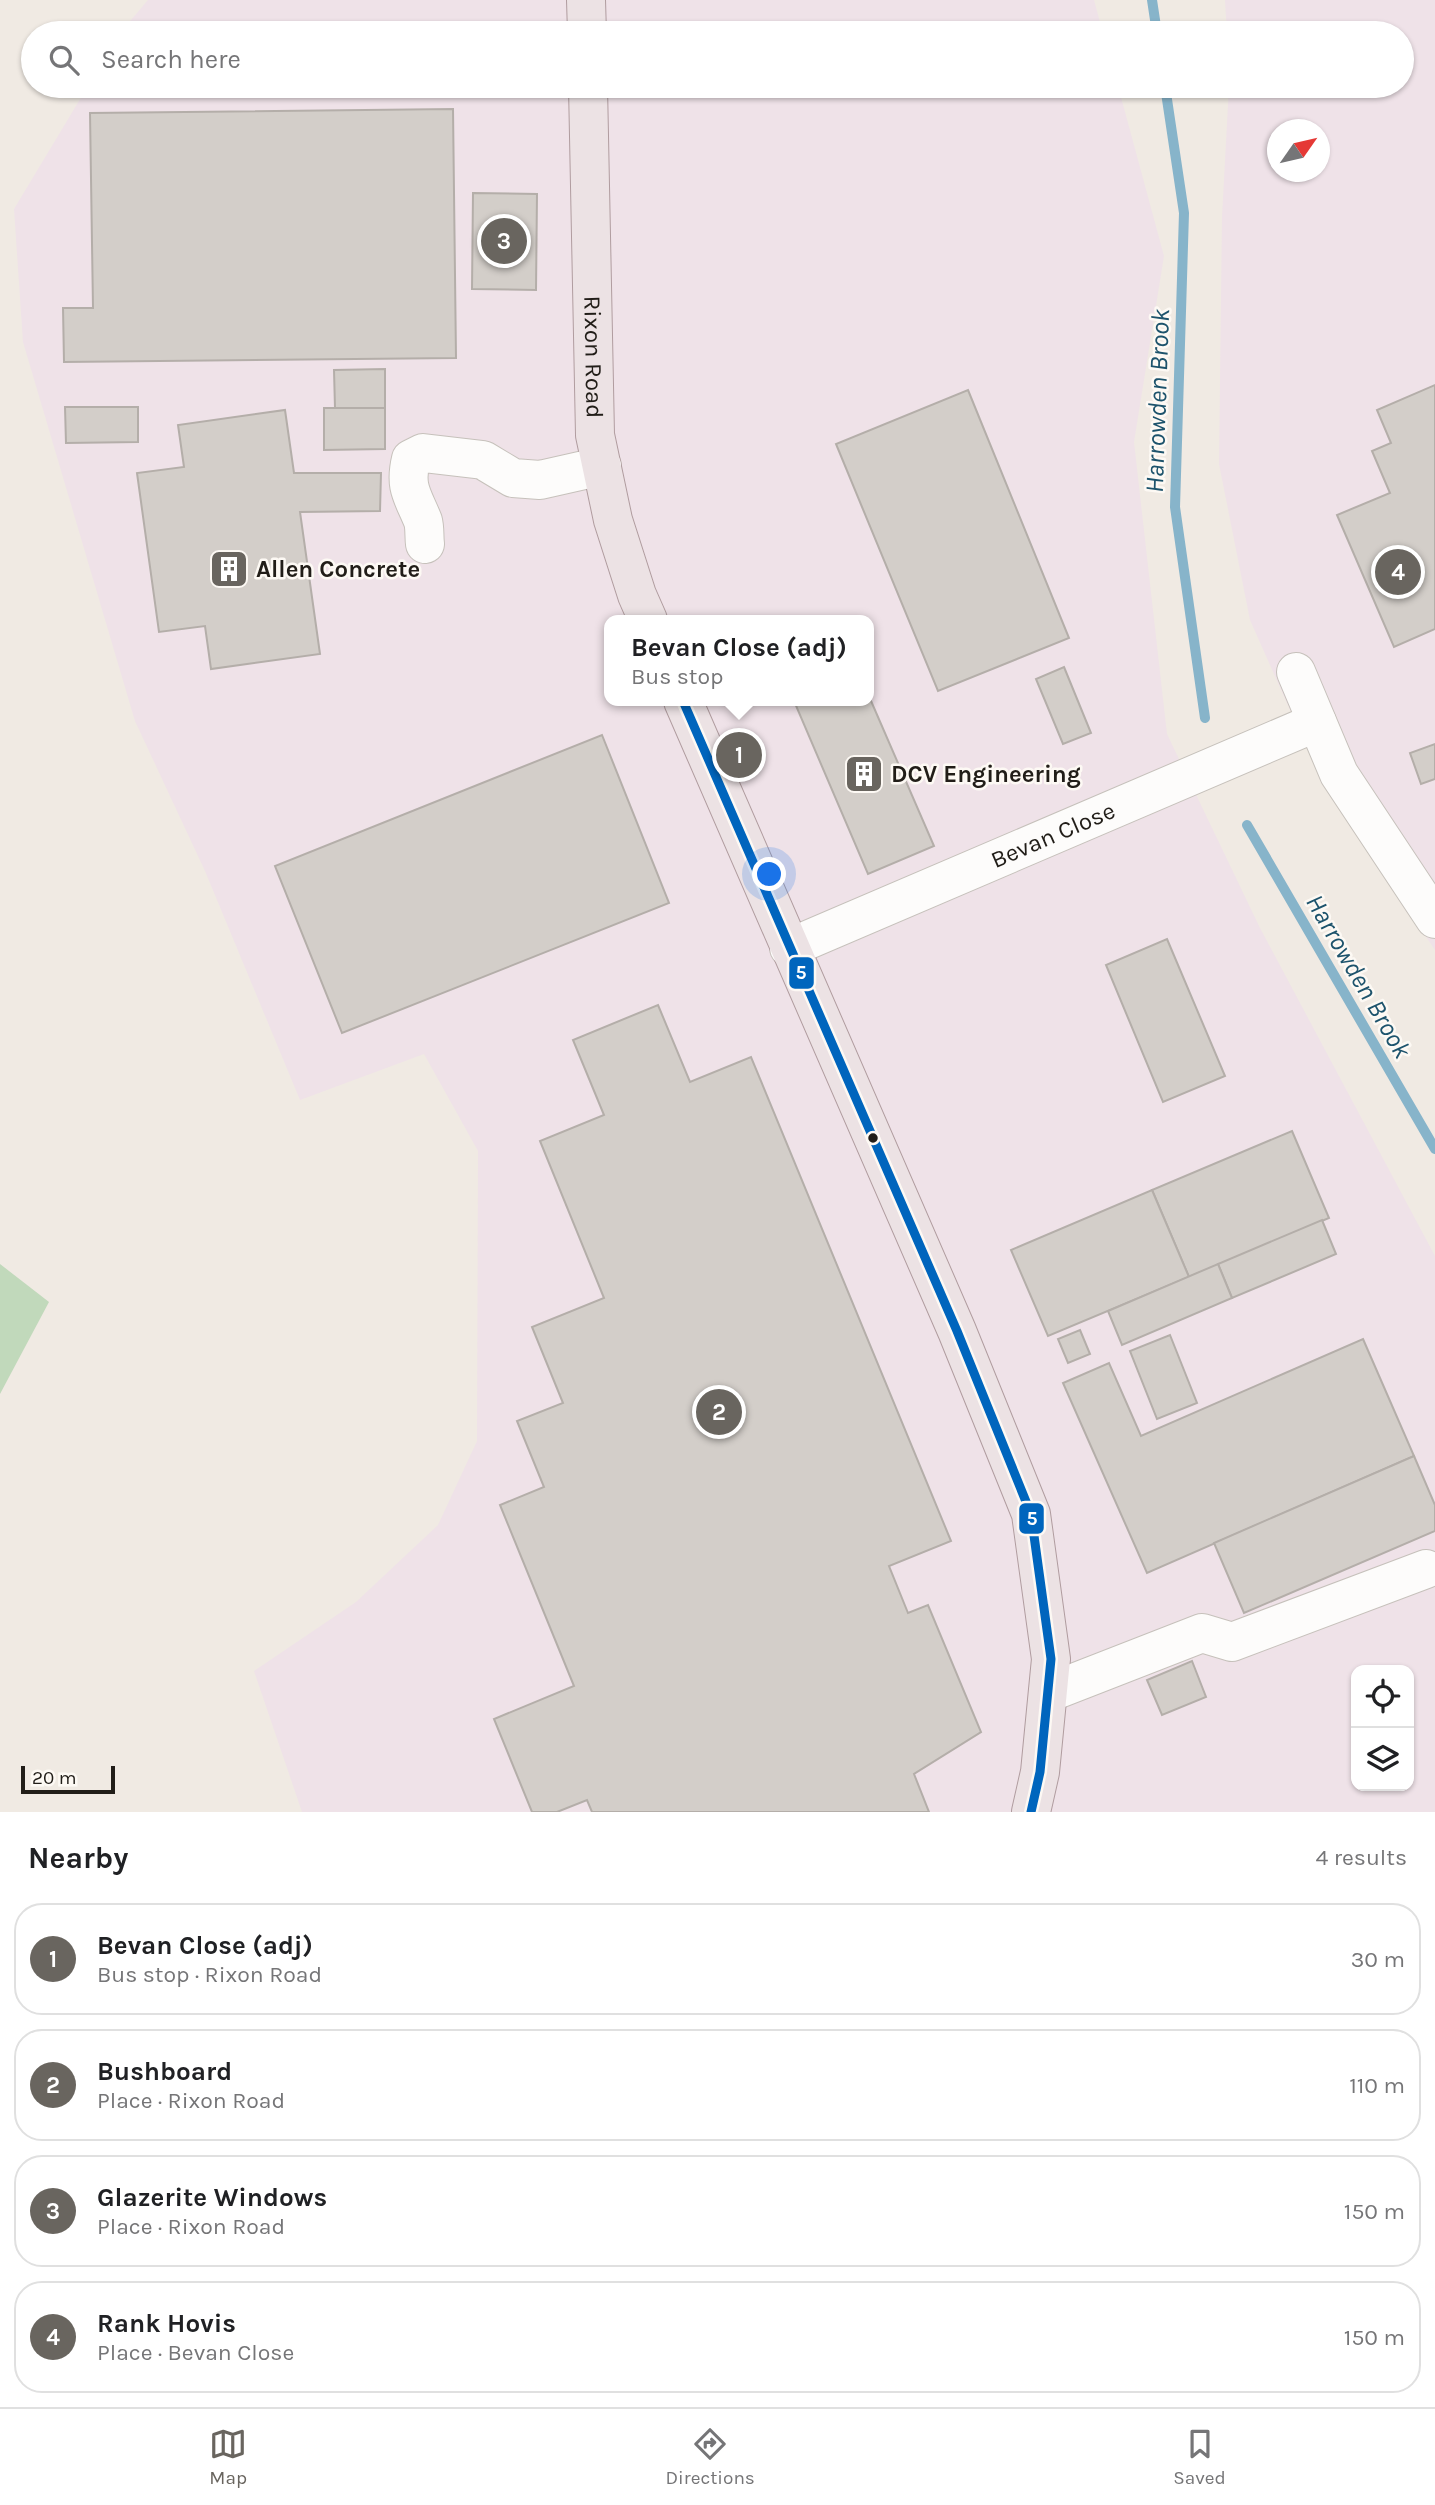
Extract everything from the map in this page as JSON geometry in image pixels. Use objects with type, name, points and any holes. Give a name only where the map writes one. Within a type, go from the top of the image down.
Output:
[{"type":"main road","points":[[586,0],[587,21]]},
{"type":"main road","name":"Rixon Road","points":[[588,98],[595,435],[613,520],[646,615]]},
{"type":"main road","points":[[685,706],[957,1331],[1031,1514],[1051,1659],[1041,1772],[1031,1812]]},
{"type":"street","points":[[425,544],[424,524],[410,497],[408,471],[411,459],[423,453],[483,460],[513,478],[540,480],[602,466]]},
{"type":"street","points":[[1296,672],[1339,774],[1435,919]]},
{"type":"street","name":"Bevan Close","points":[[789,948],[1317,722]]},
{"type":"street","points":[[1048,1693],[1202,1633],[1232,1642],[1426,1569]]},
{"type":"shaded area","points":[[148,0],[1094,0],[1100,21],[130,21]]},
{"type":"shaded area","points":[[1225,0],[1435,0],[1435,950],[1323,784],[1250,620],[1219,464],[1222,217],[1228,98],[1414,98],[1414,21],[1226,21]]},
{"type":"shaded area","points":[[81,98],[1121,98],[1164,256],[1134,442],[1167,734],[1260,928],[1435,1256],[1435,1812],[302,1812],[254,1671],[356,1602],[438,1525],[477,1441],[478,1151],[424,1054],[300,1100],[205,871],[135,721],[23,342],[14,209]]},
{"type":"green space","points":[[0,1264],[49,1302],[0,1394]]},
{"type":"building","points":[[453,109],[456,358],[64,362],[63,308],[93,308],[90,113]]},
{"type":"building","points":[[473,193],[537,194],[536,290],[472,289]]},
{"type":"building","points":[[385,369],[385,408],[335,408],[334,370]]},
{"type":"building","points":[[1435,385],[1435,629],[1394,647],[1337,515],[1390,493],[1372,451],[1391,443],[1377,410]]},
{"type":"building","points":[[968,390],[1069,638],[938,691],[836,444]]},
{"type":"building","points":[[65,407],[138,407],[138,442],[66,443]]},
{"type":"building","points":[[324,408],[385,408],[385,449],[324,450]]},
{"type":"building","name":"Allen Concrete","points":[[285,410],[294,473],[381,473],[380,511],[300,512],[320,654],[211,669],[205,626],[159,632],[137,473],[184,467],[178,425]]},
{"type":"building","points":[[1064,667],[1091,733],[1063,744],[1036,679]]},
{"type":"building","name":"DCV Engineering","points":[[796,706],[873,706],[934,846],[868,874]]},
{"type":"building","points":[[602,735],[669,903],[342,1033],[275,866]]},
{"type":"building","points":[[1435,744],[1435,779],[1421,784],[1410,753]]},
{"type":"building","points":[[1167,939],[1225,1076],[1163,1102],[1106,965]]},
{"type":"building","points":[[658,1005],[690,1082],[751,1057],[951,1541],[889,1566],[908,1613],[928,1605],[981,1732],[914,1774],[929,1812],[592,1812],[587,1800],[557,1812],[532,1812],[494,1719],[574,1686],[500,1505],[544,1487],[517,1421],[563,1403],[532,1327],[604,1298],[540,1141],[604,1115],[573,1040]]},
{"type":"building","points":[[1292,1131],[1329,1218],[1189,1277],[1152,1190]]},
{"type":"building","points":[[1152,1190],[1189,1277],[1048,1336],[1011,1250]]},
{"type":"building","points":[[1322,1220],[1336,1254],[1232,1298],[1218,1264]]},
{"type":"building","points":[[1218,1264],[1232,1298],[1122,1345],[1108,1311]]},
{"type":"building","points":[[1080,1330],[1090,1354],[1068,1363],[1058,1339]]},
{"type":"building","points":[[1170,1335],[1197,1403],[1157,1419],[1130,1351]]},
{"type":"building","points":[[1363,1339],[1414,1456],[1147,1573],[1063,1383],[1109,1363],[1141,1436]]},
{"type":"building","points":[[1414,1456],[1435,1505],[1435,1531],[1244,1613],[1214,1543]]},
{"type":"building","points":[[1192,1661],[1206,1697],[1162,1715],[1147,1680]]},
{"type":"waterway","name":"Harrowden Brook","points":[[1152,0],[1155,21]]},
{"type":"waterway","name":"Harrowden Brook","points":[[1167,98],[1184,213],[1175,507],[1205,718]]},
{"type":"waterway","name":"Harrowden Brook","points":[[1247,825],[1435,1149]]},
{"type":"transit line","name":"5","points":[[685,706],[957,1331],[1031,1514],[1051,1659],[1040,1772],[1031,1812]]},
{"type":"place","name":"Glazerite Windows","points":[[504,241]]},
{"type":"place","name":"Allen Concrete","points":[[229,569]]},
{"type":"place","name":"Rank Hovis","points":[[1398,572]]},
{"type":"place","name":"Bevan Close (adj)","points":[[739,755]]},
{"type":"place","name":"DCV Engineering","points":[[864,774]]},
{"type":"place","name":"Bushboard","points":[[719,1412]]}]
